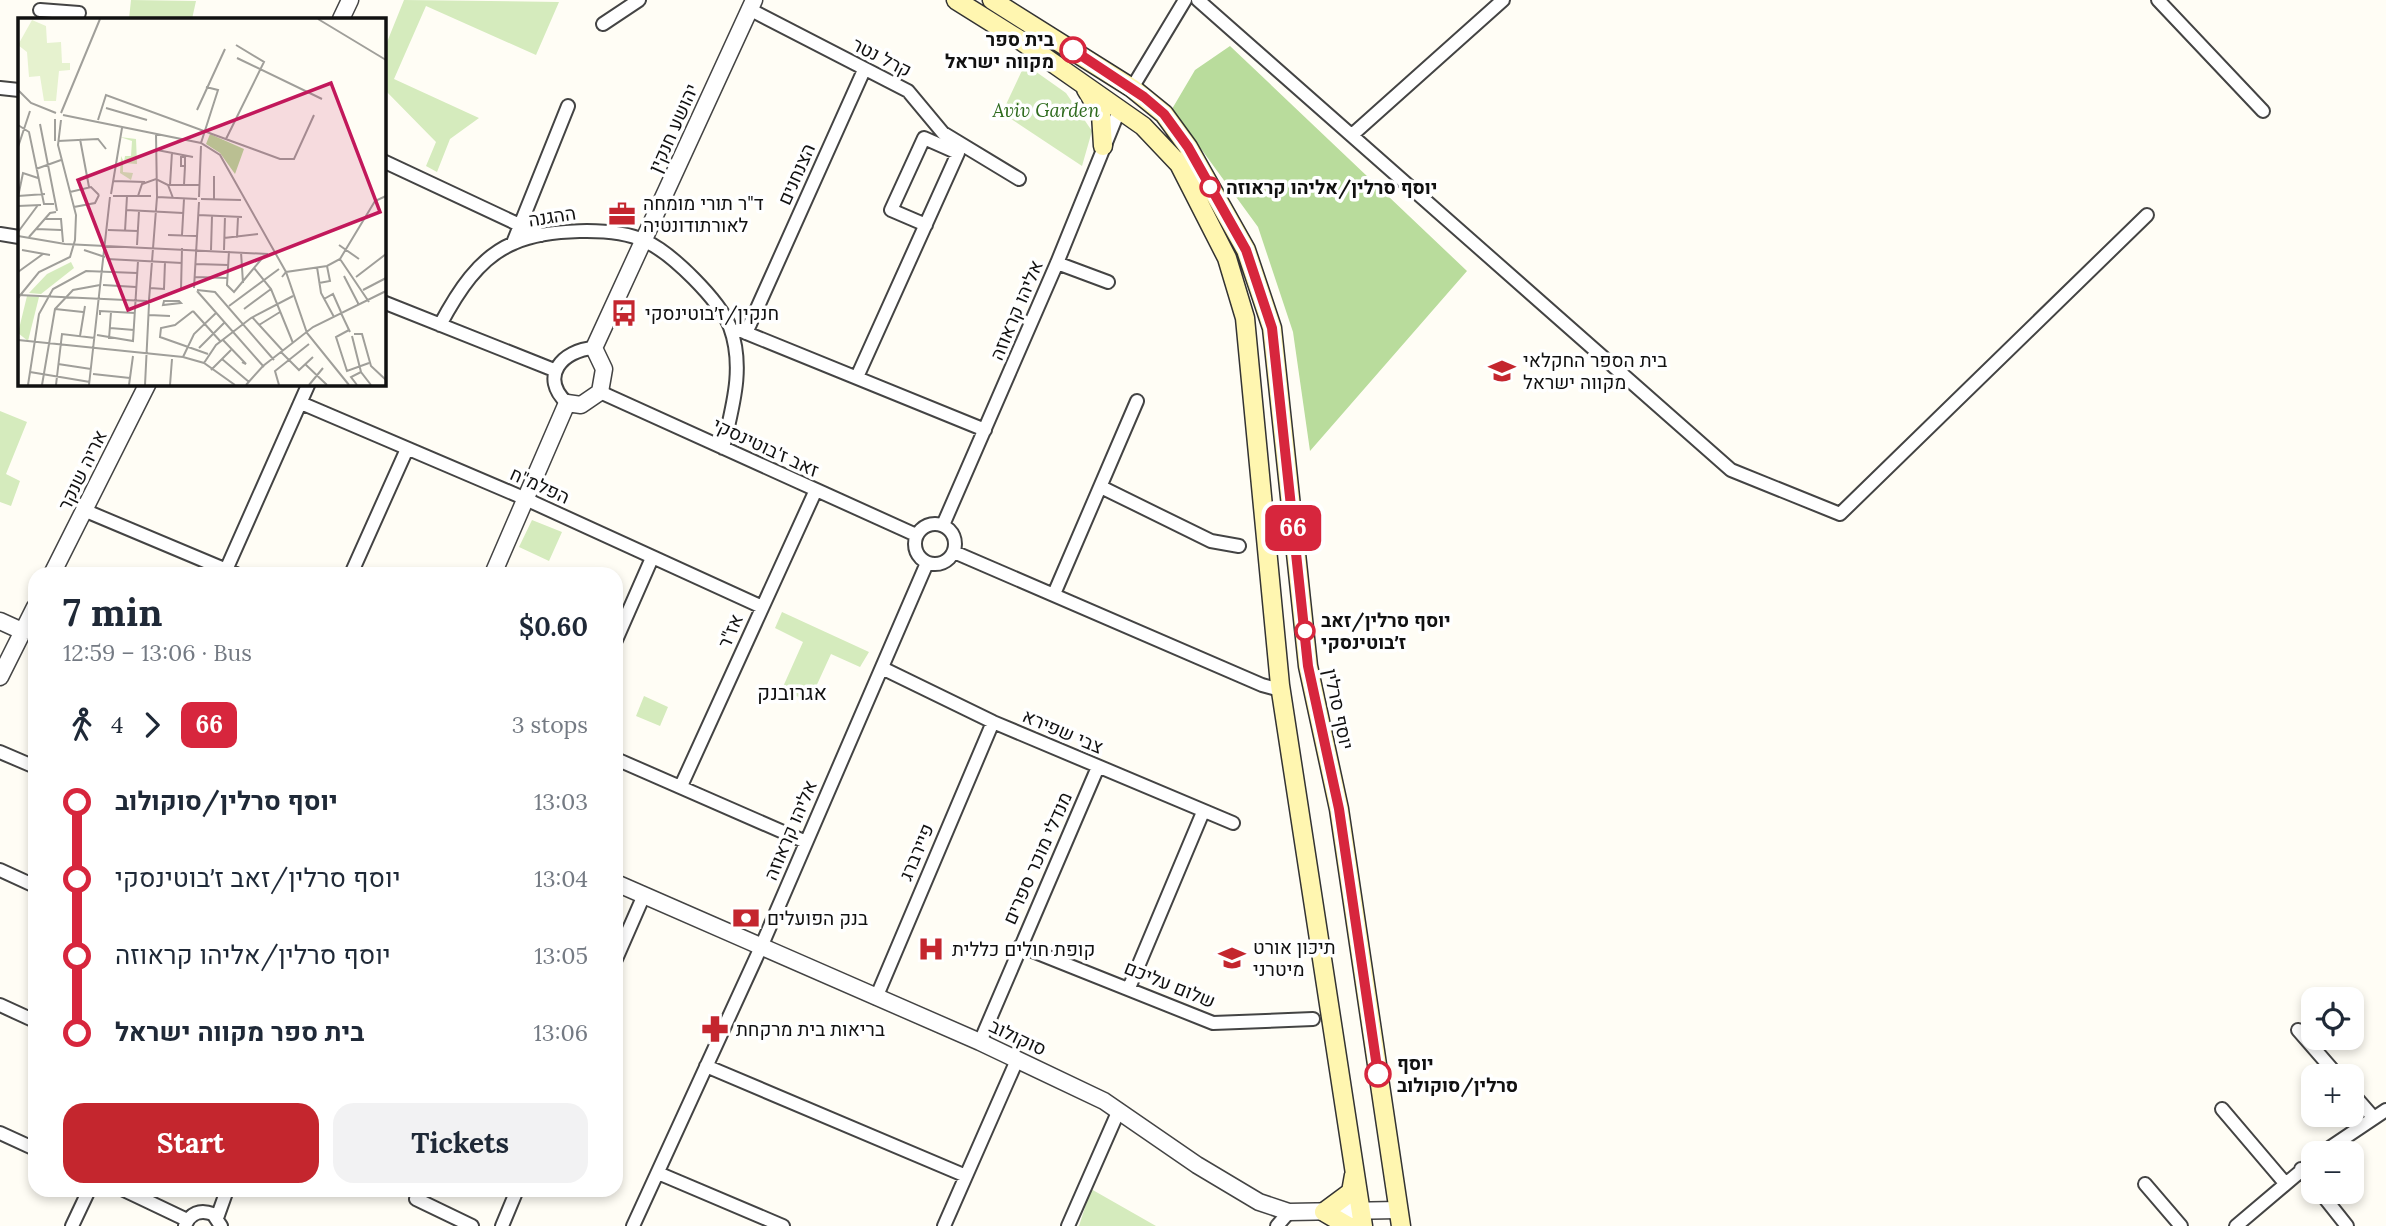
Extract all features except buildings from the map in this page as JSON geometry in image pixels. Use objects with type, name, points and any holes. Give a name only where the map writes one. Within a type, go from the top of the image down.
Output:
[{"type":"main road","points":[[956,0],[1080,80],[1143,126],[1179,164],[1227,258],[1245,318],[1271,685],[1285,714],[1363,1219]]},
{"type":"main road","name":"יוסף סרלין","points":[[992,0],[1132,88],[1164,114],[1188,147],[1246,250],[1272,328],[1308,666],[1339,809],[1399,1218]]},
{"type":"main road","points":[[1080,80],[1101,114],[1103,146]]},
{"type":"main road","points":[[1120,108],[1132,88]]},
{"type":"main road","points":[[1271,685],[1308,666]]},
{"type":"main road","points":[[1348,1226],[1324,1212],[1350,1192],[1356,1165]]},
{"type":"street","points":[[341,18],[350,0]]},
{"type":"street","points":[[603,24],[639,0]]},
{"type":"street","points":[[1132,88],[1185,0]]},
{"type":"street","points":[[1198,0],[1731,470],[1840,514],[2147,215]]},
{"type":"street","points":[[1352,135],[1503,0]]},
{"type":"street","points":[[2158,0],[2263,111]]},
{"type":"street","name":"קרל נטר","points":[[751,5],[864,70],[908,91],[943,133],[1019,179]]},
{"type":"street","name":"יהושע חנקין","points":[[594,348],[751,5]]},
{"type":"street","points":[[40,10],[79,11]]},
{"type":"street","name":"הצנחנים","points":[[746,333],[864,70]]},
{"type":"street","points":[[0,88],[18,90]]},
{"type":"street","name":"ההגנה","points":[[513,243],[568,106]]},
{"type":"street","name":"אליהו קראוזה","points":[[943,525],[1057,263],[1120,108]]},
{"type":"street","points":[[857,377],[926,225],[958,153],[924,138],[891,210],[926,225]]},
{"type":"street","points":[[385,162],[541,235]]},
{"type":"street","name":"ההגנה","points":[[440,325],[471,276],[513,243],[541,235],[587,230],[645,240],[700,283],[729,326],[738,380],[723,448]]},
{"type":"street","points":[[0,234],[18,237]]},
{"type":"street","points":[[1057,263],[1108,282]]},
{"type":"street","points":[[385,303],[554,370]]},
{"type":"street","points":[[729,326],[985,430]]},
{"type":"street","points":[[594,348],[604,369],[600,392],[582,405],[567,403],[555,387],[554,370],[565,356],[594,348]]},
{"type":"street","name":"אריה שנקר","points":[[56,567],[147,385]]},
{"type":"street","points":[[233,567],[308,385]]},
{"type":"street","name":"זאב ז'בוטינסקי","points":[[600,392],[815,492],[916,535]]},
{"type":"street","points":[[1054,594],[1137,401]]},
{"type":"street","name":"הפלמ\"ח","points":[[301,403],[526,499],[762,607]]},
{"type":"street","points":[[496,567],[567,403]]},
{"type":"street","points":[[354,567],[407,449]]},
{"type":"street","points":[[1101,487],[1211,541],[1239,546]]},
{"type":"street","name":"אז\"ר","points":[[681,786],[815,492]]},
{"type":"street","points":[[86,511],[219,567]]},
{"type":"street","points":[[943,525],[952,533],[954,552],[946,562],[927,563],[917,554],[916,535],[925,526],[943,525]]},
{"type":"street","points":[[954,552],[1271,685]]},
{"type":"street","points":[[623,624],[652,558]]},
{"type":"street","name":"אליהו קראוזה","points":[[633,1226],[761,947],[927,563]]},
{"type":"street","points":[[0,621],[28,630]]},
{"type":"street","points":[[0,677],[28,632]]},
{"type":"street","name":"צבי שפירא","points":[[882,668],[993,722],[1203,812],[1233,822]]},
{"type":"street","name":"פיירברג","points":[[876,998],[993,722]]},
{"type":"street","points":[[0,752],[28,765]]},
{"type":"street","points":[[623,763],[806,842]]},
{"type":"street","name":"מנדלי מוכר ספרים","points":[[980,1042],[1098,767]]},
{"type":"street","points":[[1129,988],[1203,812]]},
{"type":"street","points":[[0,870],[28,884]]},
{"type":"street","name":"סוקולוב","points":[[623,886],[980,1042],[1119,1110],[1197,1165],[1259,1202],[1289,1212],[1324,1212],[1363,1219],[1399,1218]]},
{"type":"street","points":[[623,943],[644,895]]},
{"type":"street","name":"שלום עליכם","points":[[1020,946],[1213,1023],[1313,1019]]},
{"type":"street","points":[[0,1005],[28,1018]]},
{"type":"street","points":[[2298,1030],[2328,1064]]},
{"type":"street","points":[[944,1226],[1017,1060]]},
{"type":"street","points":[[706,1066],[966,1176]]},
{"type":"street","points":[[2364,1107],[2373,1117]]},
{"type":"street","points":[[2222,1109],[2285,1183]]},
{"type":"street","points":[[1069,1226],[1119,1110]]},
{"type":"street","points":[[2339,1141],[2386,1111]]},
{"type":"street","points":[[0,1133],[28,1146]]},
{"type":"street","points":[[2236,1226],[2301,1168]]},
{"type":"street","points":[[658,1172],[783,1226]]},
{"type":"street","points":[[2145,1184],[2181,1226]]},
{"type":"street","points":[[72,1226],[86,1197]]},
{"type":"street","points":[[137,1197],[186,1223],[196,1213],[215,1219]]},
{"type":"street","points":[[215,1219],[219,1197]]},
{"type":"street","points":[[215,1219],[224,1197]]},
{"type":"street","points":[[502,1226],[514,1197]]},
{"type":"street","points":[[416,1199],[472,1226]]},
{"type":"street","points":[[2330,1204],[2347,1226]]},
{"type":"street","points":[[1277,1226],[1289,1212]]},
{"type":"green space","points":[[131,0],[196,1],[192,18],[129,18]]},
{"type":"green space","points":[[404,0],[559,2],[536,55],[426,6],[394,79],[479,118],[450,139],[437,172],[426,166],[436,142],[385,90],[385,47]]},
{"type":"green space","points":[[1230,46],[1467,271],[1310,451],[1293,332],[1258,227],[1172,109],[1195,70]]},
{"type":"green space","name":"Aviv Garden","points":[[1025,64],[1066,93],[1092,131],[1082,166],[1002,113]]},
{"type":"green space","points":[[0,411],[27,422],[6,474],[20,481],[11,506],[0,502]]},
{"type":"green space","points":[[532,520],[562,532],[549,561],[519,547]]},
{"type":"green space","points":[[782,612],[869,652],[860,667],[831,654],[809,702],[782,689],[803,642],[775,628]]},
{"type":"green space","points":[[644,696],[668,707],[660,726],[636,716]]},
{"type":"green space","points":[[1091,1189],[1156,1226],[1079,1226]]},
{"type":"bus line","name":"66","points":[[1073,50],[1144,97],[1164,114],[1188,147],[1246,250],[1272,328],[1308,666],[1339,809],[1378,1074]]},
{"type":"place","name":"בית ספר מקווה ישראל","points":[[1073,50]]},
{"type":"place","name":"יוסף סרלין/אליהו קראוזה","points":[[1210,187]]},
{"type":"place","name":"ד\"ר תורי מומחה לאורתודונטיה","points":[[622,214]]},
{"type":"place","name":"חנקין/ז׳בוטינסקי","points":[[624,313]]},
{"type":"place","name":"בית הספר החקלאי מקווה ישראל","points":[[1502,371]]},
{"type":"place","name":"יוסף סרלין/זאב ז׳בוטינסקי","points":[[1305,631]]},
{"type":"place","name":"בנק הפועלים","points":[[746,918]]},
{"type":"place","name":"קופת חולים כללית","points":[[931,949]]},
{"type":"place","name":"תיכון אורט מיטרני","points":[[1232,958]]},
{"type":"place","name":"בריאות בית מרקחת","points":[[715,1029]]},
{"type":"place","name":"יוסף סרלין/סוקולוב","points":[[1378,1074]]},
{"type":"district","name":"אגרובנק","points":[[792,692]]}]
